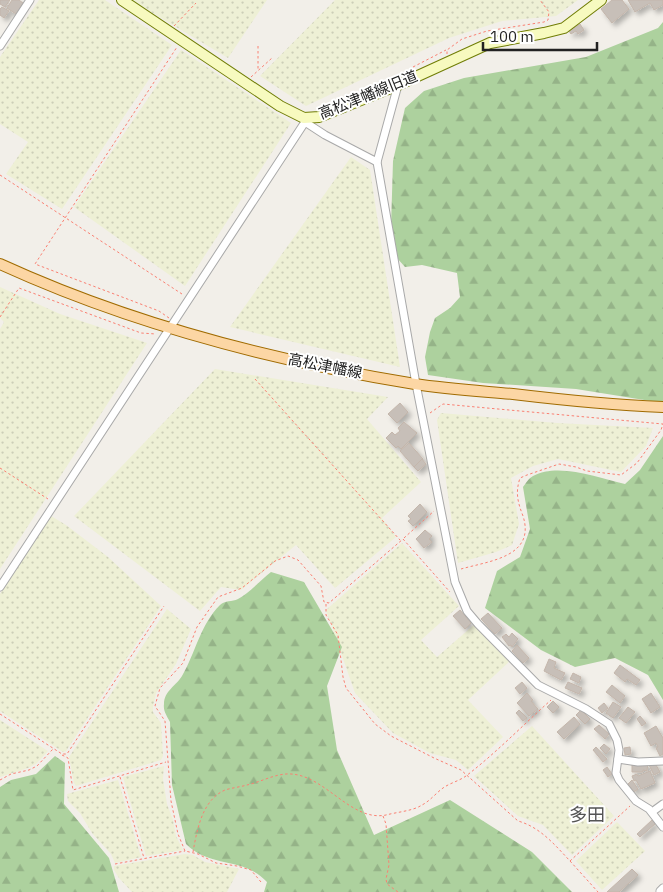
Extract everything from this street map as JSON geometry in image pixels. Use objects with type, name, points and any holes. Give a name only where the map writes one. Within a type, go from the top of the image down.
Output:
[{"type":"main road","name":"高松津幡線","points":[[0,264],[39,282],[168,328],[268,355],[416,384],[615,405],[663,407]]},
{"type":"street","points":[[0,46],[30,0]]},
{"type":"street","name":"高松津幡線旧道","points":[[122,0],[246,84],[304,120],[319,117],[398,85],[490,43],[564,28],[601,0]]},
{"type":"street","points":[[398,85],[377,162],[416,384],[455,582],[468,611],[478,624],[538,685],[586,709],[609,724],[617,740],[618,760],[616,773],[619,780],[636,801],[652,812],[663,826]]},
{"type":"street","points":[[0,587],[304,120],[324,135],[377,162]]},
{"type":"street","points":[[618,760],[638,762],[663,761]]},
{"type":"street","points":[[652,812],[663,804]]},
{"type":"path","points":[[413,68],[462,39],[487,31],[548,20],[549,12],[540,0]]},
{"type":"path","points":[[169,32],[196,3]]},
{"type":"path","points":[[0,317],[19,288],[141,334],[168,328],[159,311],[35,264],[182,41]]},
{"type":"path","points":[[258,46],[258,71]]},
{"type":"path","points":[[446,50],[447,62]]},
{"type":"path","points":[[246,84],[272,58]]},
{"type":"path","points":[[0,174],[189,298]]},
{"type":"path","points":[[255,379],[455,596]]},
{"type":"path","points":[[422,416],[443,404],[663,424],[661,430],[636,463],[621,475],[587,471],[576,466],[559,464],[520,478],[517,486],[517,500],[525,524],[518,550],[508,556],[452,571]]},
{"type":"path","points":[[0,468],[54,504]]},
{"type":"path","points":[[326,603],[329,603],[440,506]]},
{"type":"path","points":[[186,851],[178,834],[171,801],[165,721],[155,706],[160,688],[182,663],[197,627],[218,597],[242,588],[276,561],[288,556],[298,560],[321,586],[324,602],[326,603],[326,615],[338,635],[342,677],[346,688],[375,724],[392,736],[461,770],[518,821],[528,823],[541,832],[570,860],[598,892]]},
{"type":"path","points":[[62,754],[67,754],[164,606]]},
{"type":"path","points":[[192,853],[204,812],[213,798],[226,790],[254,784],[277,776],[290,774],[311,780],[359,811],[383,815],[422,806],[448,784],[467,775],[557,695]]},
{"type":"path","points":[[0,714],[68,758],[72,790],[167,762]]},
{"type":"path","points":[[0,780],[11,774],[37,766],[53,749]]},
{"type":"path","points":[[119,776],[144,858]]},
{"type":"path","points":[[570,860],[636,801]]},
{"type":"path","points":[[383,815],[386,824],[389,865],[386,879],[387,884],[398,892]]},
{"type":"path","points":[[115,864],[186,851],[216,863],[251,870],[261,882]]},
{"type":"green space","points":[[39,0],[105,0],[172,45],[62,209],[6,174],[28,142],[0,124],[0,57]]},
{"type":"green space","points":[[131,0],[267,0],[228,58]]},
{"type":"green space","points":[[335,0],[578,0],[556,16],[502,21],[449,38],[306,106],[260,76]]},
{"type":"green space","points":[[663,22],[663,403],[576,389],[483,383],[428,375],[425,357],[435,318],[450,308],[460,297],[457,273],[422,265],[405,267],[397,258],[391,227],[393,161],[405,108],[424,91],[464,78],[586,57],[658,28]]},
{"type":"green space","points":[[181,50],[291,123],[185,286],[74,207]]},
{"type":"green space","points":[[351,157],[370,170],[400,367],[230,327]]},
{"type":"green space","points":[[0,287],[60,314],[147,343],[0,569],[0,329],[4,322],[0,318]]},
{"type":"green space","points":[[215,369],[388,397],[367,419],[421,482],[382,518],[396,537],[335,588],[296,545],[241,590],[221,587],[200,611],[74,516]]},
{"type":"green space","points":[[441,413],[557,423],[653,428],[646,446],[621,472],[558,459],[533,466],[511,478],[519,524],[512,545],[496,552],[458,563],[437,420]]},
{"type":"green space","points":[[663,436],[663,700],[648,675],[615,658],[575,667],[541,650],[485,608],[497,571],[520,557],[530,529],[523,487],[530,478],[543,472],[567,471],[579,472],[625,484],[640,470]]},
{"type":"green space","points":[[51,516],[108,557],[161,606],[66,751],[63,752],[0,711],[0,594]]},
{"type":"green space","points":[[402,543],[459,606],[421,640],[437,657],[475,624],[510,661],[468,700],[503,737],[468,770],[456,760],[430,753],[393,733],[355,693],[326,610]]},
{"type":"green space","points":[[271,572],[304,582],[342,647],[327,686],[337,750],[374,835],[450,800],[532,852],[572,892],[264,892],[267,882],[258,874],[237,865],[206,857],[186,844],[172,785],[170,722],[164,709],[165,699],[168,692],[180,680],[213,613],[222,603],[242,597]]},
{"type":"green space","points":[[167,609],[191,629],[176,664],[156,693],[153,712],[161,723],[163,756],[161,760],[76,786],[69,757]]},
{"type":"green space","points":[[0,720],[48,751],[37,763],[28,768],[0,777]]},
{"type":"green space","points":[[532,726],[614,816],[572,855],[543,825],[518,816],[474,776]]},
{"type":"green space","points":[[55,756],[65,763],[64,804],[109,858],[119,892],[0,892],[0,787],[11,780],[36,774]]},
{"type":"green space","points":[[164,766],[163,779],[167,804],[176,836],[183,850],[146,856],[123,777]]},
{"type":"green space","points":[[118,780],[141,857],[115,863],[111,854],[92,833],[80,813],[68,801],[67,794]]},
{"type":"green space","points":[[617,822],[645,851],[602,890],[576,861]]},
{"type":"green space","points":[[185,854],[193,855],[205,862],[239,869],[227,892],[132,892],[114,870],[114,866]]},
{"type":"building","points":[[0,0],[10,0],[5,7],[0,4]]},
{"type":"building","points":[[12,0],[19,0],[23,3],[16,14],[7,8]]},
{"type":"building","points":[[612,0],[622,0],[629,9],[612,23],[601,9]]},
{"type":"building","points":[[628,0],[663,0],[663,5],[654,10],[650,3],[635,12]]},
{"type":"building","points":[[2,7],[9,11],[4,18],[0,15]]},
{"type":"building","points":[[580,24],[584,30],[578,34],[576,31],[571,34],[569,31]]},
{"type":"building","points":[[400,403],[408,412],[397,423],[388,414]]},
{"type":"building","points":[[404,422],[417,433],[401,449],[398,446],[396,448],[386,438],[392,432],[395,435],[400,431],[398,428]]},
{"type":"building","points":[[409,443],[423,459],[414,467],[400,451]]},
{"type":"building","points":[[422,459],[426,464],[418,471],[414,467]]},
{"type":"building","points":[[420,504],[427,512],[413,526],[408,521],[411,519],[408,516]]},
{"type":"building","points":[[425,530],[432,536],[429,539],[432,542],[424,548],[416,539]]},
{"type":"building","points":[[460,610],[471,623],[465,629],[453,616]]},
{"type":"building","points":[[488,613],[502,628],[495,634],[481,619]]},
{"type":"building","points":[[512,633],[518,639],[512,647],[502,637],[506,634],[509,637]]},
{"type":"building","points":[[517,645],[529,658],[523,663],[512,651]]},
{"type":"building","points":[[549,659],[556,662],[554,668],[565,673],[561,680],[544,671]]},
{"type":"building","points":[[620,665],[640,680],[636,685],[627,679],[625,682],[614,673]]},
{"type":"building","points":[[573,673],[581,677],[579,683],[570,679]]},
{"type":"building","points":[[522,682],[527,688],[520,694],[515,688]]},
{"type":"building","points":[[568,682],[582,688],[579,694],[565,688]]},
{"type":"building","points":[[612,685],[625,696],[620,703],[606,692]]},
{"type":"building","points":[[527,693],[538,709],[529,716],[517,703]]},
{"type":"building","points":[[651,693],[660,707],[651,713],[642,699]]},
{"type":"building","points":[[553,701],[559,707],[553,713],[547,707]]},
{"type":"building","points":[[613,702],[621,707],[613,718],[606,713]]},
{"type":"building","points":[[604,703],[608,708],[602,713],[598,708]]},
{"type":"building","points":[[628,707],[635,712],[626,723],[619,718]]},
{"type":"building","points":[[519,710],[527,718],[523,721],[516,713]]},
{"type":"building","points":[[581,710],[590,719],[585,724],[576,715]]},
{"type":"building","points":[[640,716],[646,723],[642,726],[637,719]]},
{"type":"building","points":[[574,717],[580,724],[564,739],[557,732]]},
{"type":"building","points":[[599,725],[609,734],[605,739],[594,729]]},
{"type":"building","points":[[656,726],[663,738],[663,754],[660,756],[656,743],[651,746],[644,733]]},
{"type":"building","points":[[604,744],[610,749],[606,754],[600,748]]},
{"type":"building","points":[[596,747],[607,759],[603,762],[593,750]]},
{"type":"building","points":[[630,747],[631,754],[625,755],[624,748]]},
{"type":"building","points":[[642,763],[648,763],[647,771],[632,772],[632,765],[642,765]]},
{"type":"building","points":[[655,763],[660,772],[654,775],[649,765]]},
{"type":"building","points":[[607,767],[612,774],[608,777],[603,770]]},
{"type":"building","points":[[650,771],[655,783],[641,789],[632,776],[637,774],[638,776]]},
{"type":"building","points":[[632,780],[638,789],[634,792],[628,784]]},
{"type":"building","points":[[652,820],[655,824],[640,837],[637,834]]},
{"type":"building","points":[[632,869],[638,875],[619,892],[607,892]]},
{"type":"district","name":"多田","points":[[587,815]]}]
